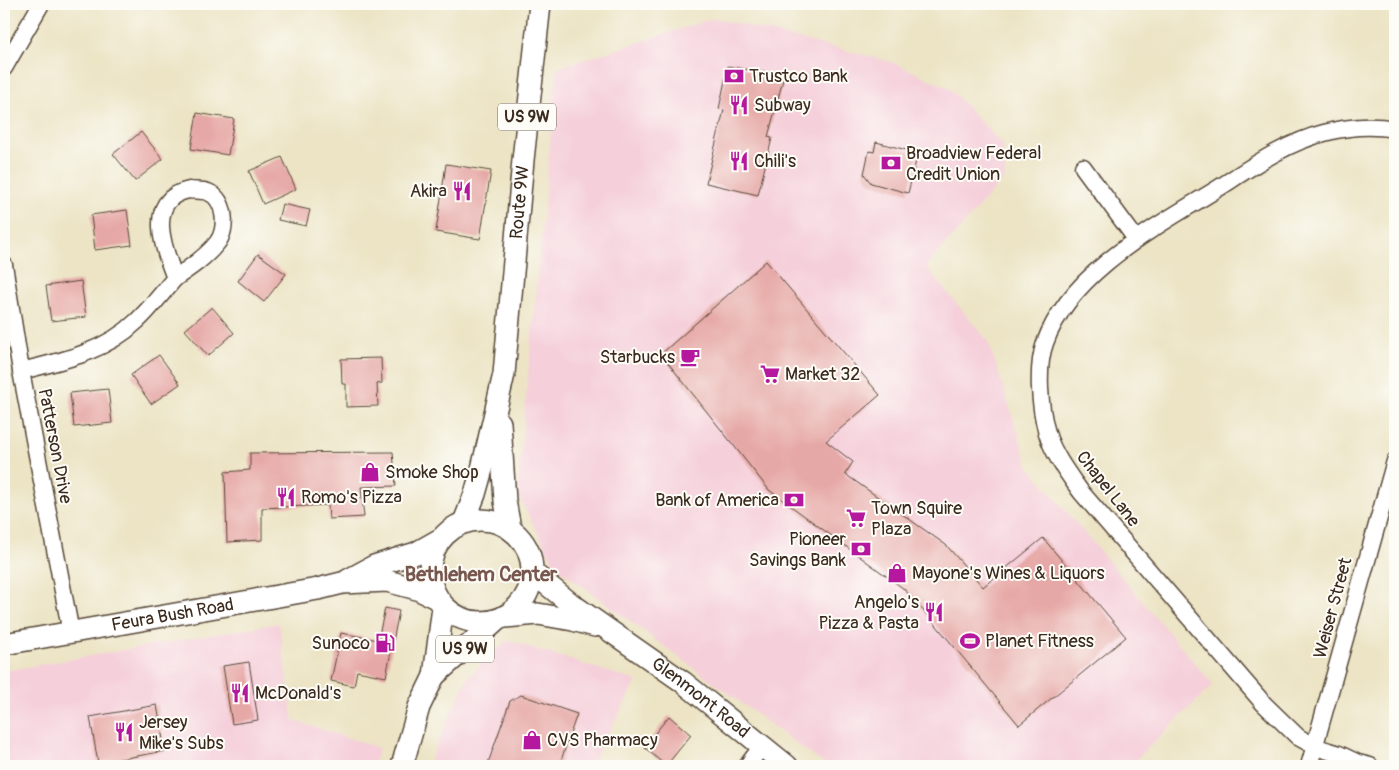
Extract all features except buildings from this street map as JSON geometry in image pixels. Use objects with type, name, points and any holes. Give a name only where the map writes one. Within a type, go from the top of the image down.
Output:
[{"type":"main road","name":"Route 9W","points":[[464,522],[475,494],[504,374],[521,178],[540,4]]},
{"type":"main road","name":"Route 9W","points":[[499,401],[503,476],[510,528]]},
{"type":"main road","points":[[480,519],[496,522],[510,528],[522,540],[530,556],[533,573],[525,599],[516,610],[500,619],[482,623],[454,616],[440,602],[430,584],[429,569],[432,554],[439,540],[450,529],[464,522],[480,519]]},
{"type":"main road","name":"Feura Bush Road","points":[[342,583],[374,566],[416,553],[439,540]]},
{"type":"main road","name":"Glenmont Road","points":[[533,573],[570,603],[683,682],[787,766]]},
{"type":"main road","name":"Feura Bush Road","points":[[4,644],[318,589],[342,583],[387,582],[418,589],[440,602]]},
{"type":"main road","name":"US 9W","points":[[402,766],[419,707],[434,676],[440,602]]},
{"type":"main road","name":"Glenmont Road","points":[[500,619],[538,614],[573,620],[612,632]]},
{"type":"main road","name":"US 9W","points":[[434,676],[500,619]]},
{"type":"street","points":[[4,68],[41,4]]},
{"type":"street","name":"Chapel Lane","points":[[1370,766],[1316,747],[1298,737],[1264,704],[1081,492],[1061,463],[1047,434],[1041,398],[1040,372],[1044,344],[1061,311],[1080,287],[1136,239],[1268,157],[1305,139],[1355,127],[1395,129]]},
{"type":"street","points":[[1084,167],[1136,239]]},
{"type":"street","points":[[21,371],[67,360],[94,349],[118,336],[137,321],[175,278],[206,254],[221,237],[224,215],[221,206],[209,192],[189,190],[179,192],[172,197],[162,215],[161,228],[164,250],[175,278]]},
{"type":"street","name":"Patterson Drive","points":[[4,265],[21,371],[71,633]]},
{"type":"street","name":"Weiser Street","points":[[1309,766],[1316,747],[1395,461]]},
{"type":"street","points":[[747,766],[762,746]]},
{"type":"shaded area","points":[[715,18],[892,62],[950,89],[1003,145],[1005,177],[926,267],[988,341],[1029,467],[1213,685],[1129,766],[827,766],[555,566],[517,493],[557,68]]},
{"type":"shaded area","points":[[279,623],[293,720],[379,748],[373,766],[4,766],[4,671]]},
{"type":"shaded area","points":[[507,640],[637,681],[590,766],[427,766],[468,677]]},
{"type":"place","name":"Trustco Bank","points":[[734,76]]},
{"type":"place","name":"Subway","points":[[739,105]]},
{"type":"place","name":"Chili's","points":[[739,161]]},
{"type":"place","name":"Broadview Federal Credit Union","points":[[891,163]]},
{"type":"place","name":"Akira","points":[[462,191]]},
{"type":"place","name":"Starbucks","points":[[690,357]]},
{"type":"place","name":"Market 32","points":[[770,374]]},
{"type":"place","name":"Smoke Shop","points":[[370,472]]},
{"type":"place","name":"Romo's Pizza","points":[[286,497]]},
{"type":"place","name":"Bank of America","points":[[794,500]]},
{"type":"place","name":"Town Squire Plaza","points":[[856,518]]},
{"type":"place","name":"Pioneer Savings Bank","points":[[861,549]]},
{"type":"place","name":"Mayone's Wines & Liquors","points":[[897,573]]},
{"type":"place","name":"Angelo's Pizza & Pasta","points":[[934,612]]},
{"type":"place","name":"Planet Fitness","points":[[970,641]]},
{"type":"place","name":"Sunoco","points":[[385,643]]},
{"type":"place","name":"McDonald's","points":[[240,693]]},
{"type":"place","name":"Jersey Mike's Subs","points":[[124,732]]},
{"type":"place","name":"CVS Pharmacy","points":[[532,740]]},
{"type":"district","name":"Bethlehem Center","points":[[481,574]]}]
